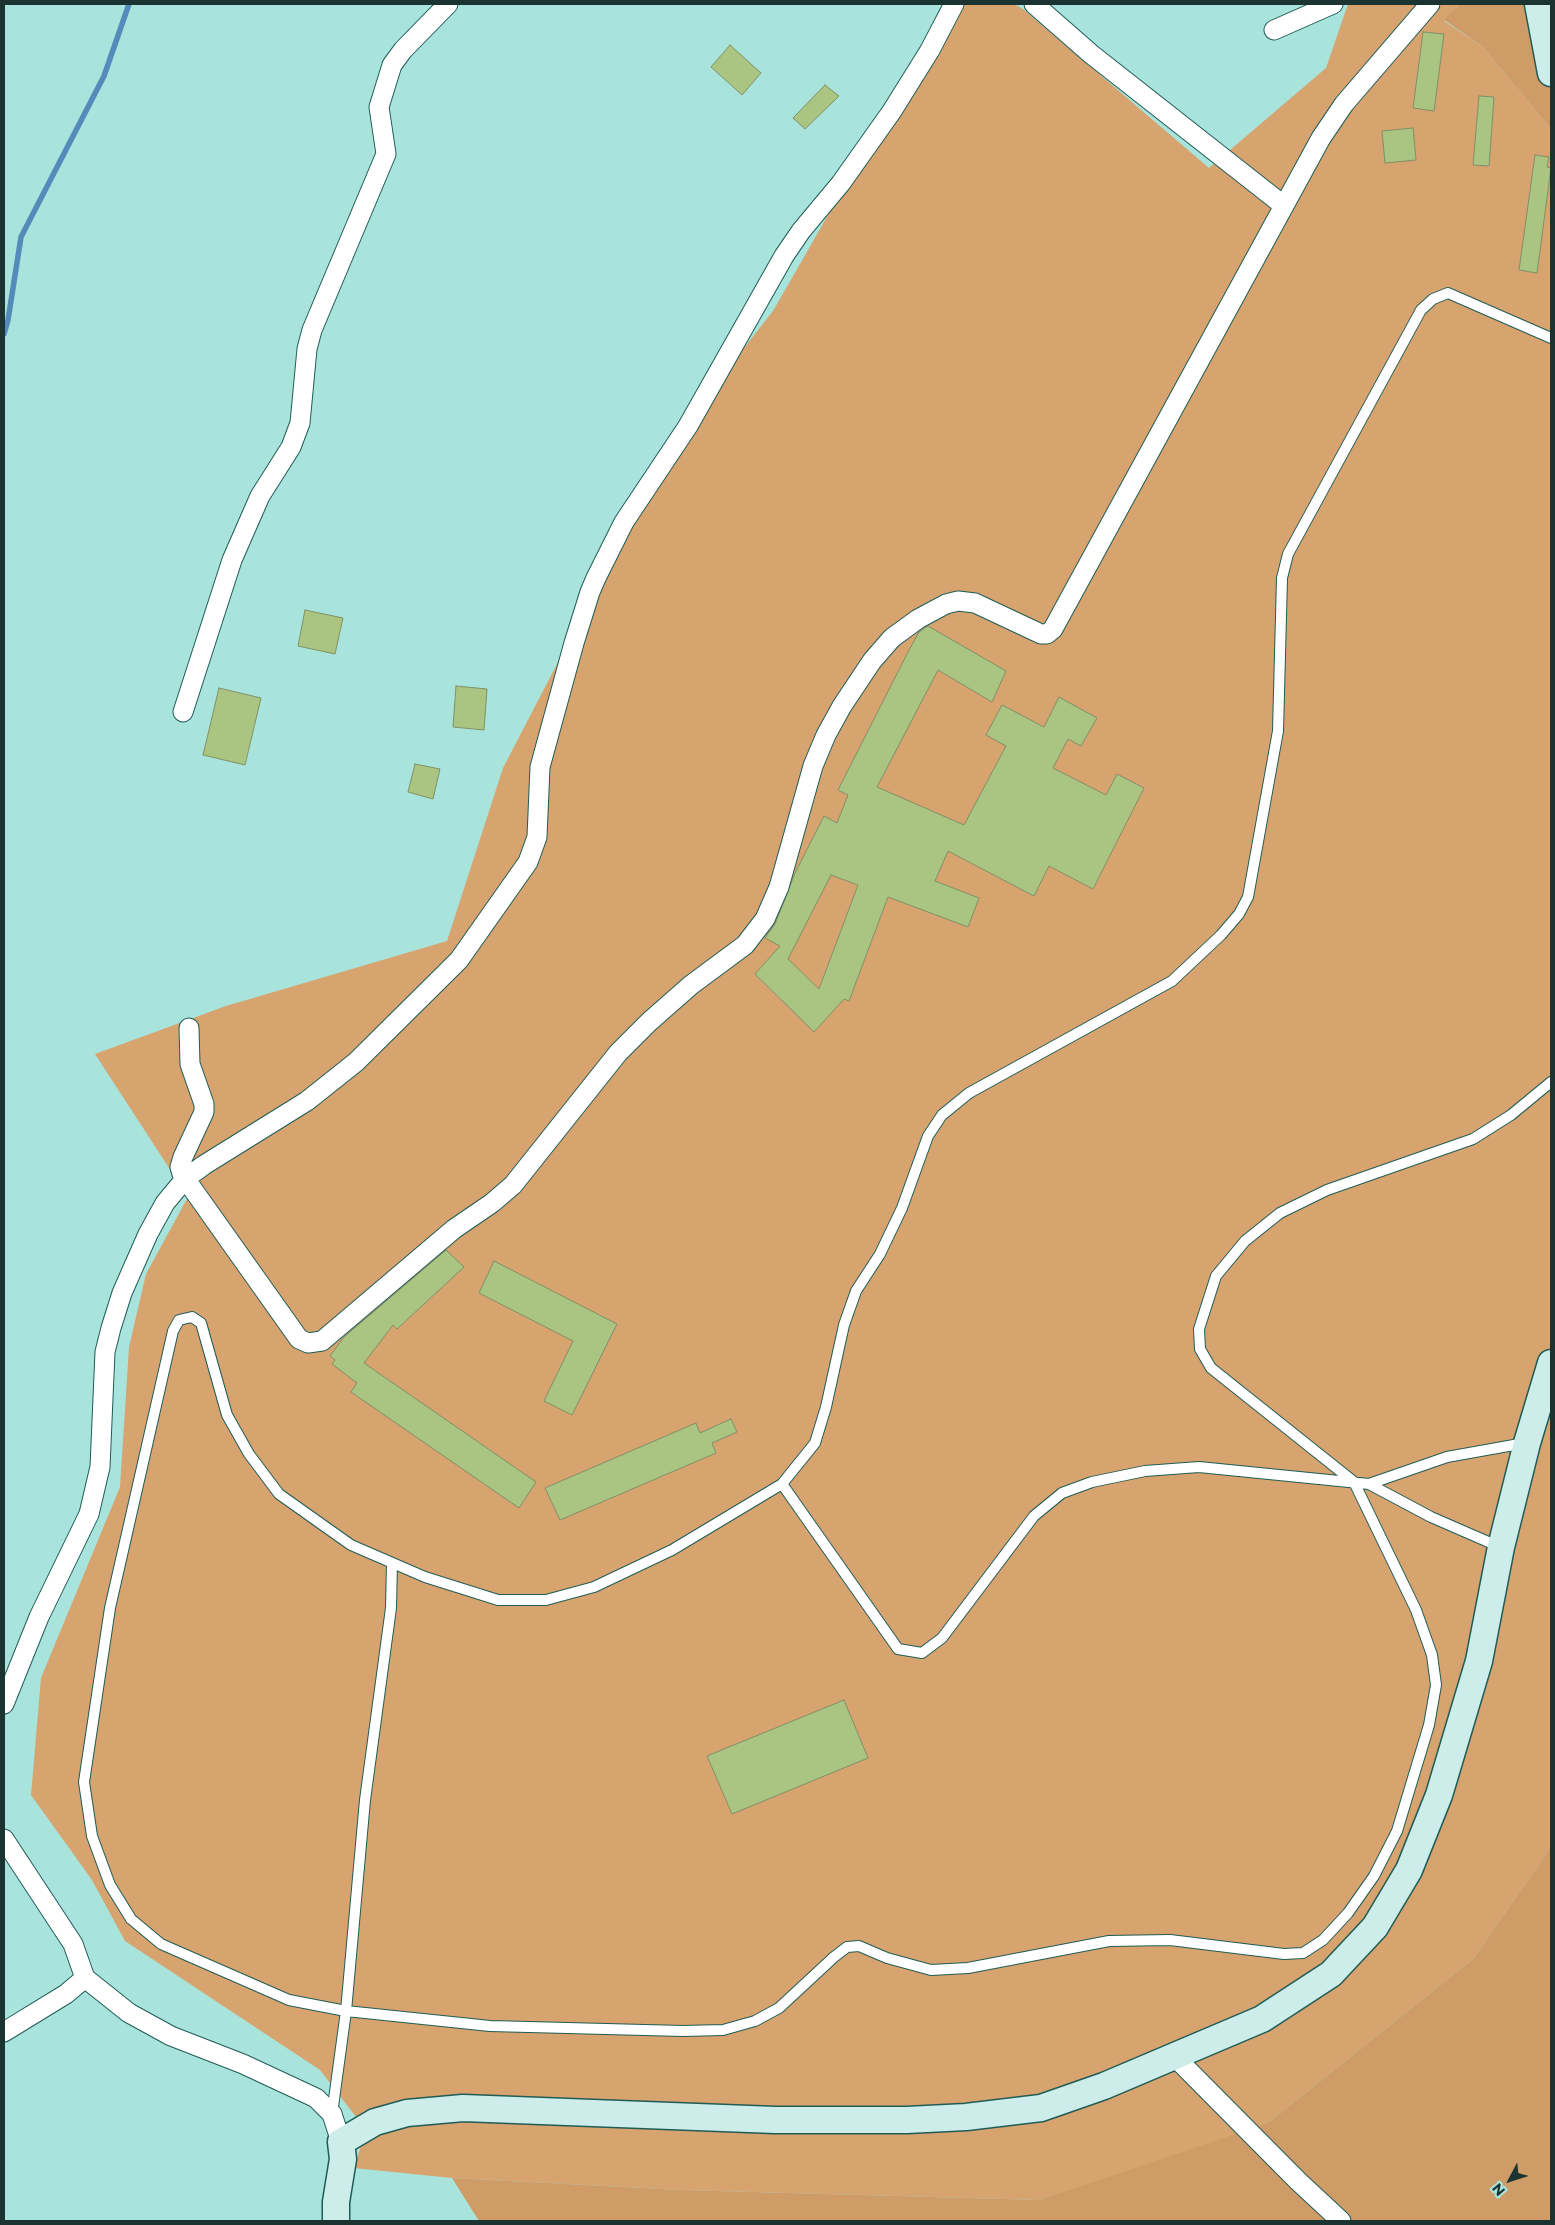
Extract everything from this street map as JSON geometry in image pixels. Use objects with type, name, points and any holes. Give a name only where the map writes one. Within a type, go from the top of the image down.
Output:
[{"type":"street","points":[[183,712],[232,560],[260,496],[291,447],[300,423],[307,349],[312,330],[386,154],[379,107],[392,65],[448,4]]},
{"type":"street","points":[[4,1704],[39,1617],[88,1514],[95,1494],[100,1467],[105,1352],[122,1293],[148,1234],[165,1203],[185,1179],[204,1165],[307,1101],[356,1062],[459,960],[528,862],[534,851],[537,837],[540,767],[577,634],[596,578],[624,522],[688,426],[784,256],[801,231],[841,183],[892,111],[930,50],[944,19],[954,4]]},
{"type":"street","points":[[1034,4],[1091,54],[1283,205]]},
{"type":"street","points":[[1274,30],[1333,4]]},
{"type":"street","points":[[189,1028],[190,1064],[204,1104],[204,1112],[180,1167],[185,1179],[299,1339],[308,1344],[322,1341],[454,1229],[492,1203],[514,1185],[618,1053],[649,1022],[691,985],[745,945],[765,919],[779,887],[810,776],[826,735],[842,706],[872,661],[892,638],[918,619],[946,604],[958,601],[975,603],[1041,634],[1047,634],[1052,629],[1321,138],[1344,104],[1430,4]]},
{"type":"street","points":[[1538,4],[1551,73]]},
{"type":"street","points":[[341,2142],[375,2122],[406,2112],[434,2109],[776,2120],[907,2120],[966,2117],[1041,2108],[1104,2086],[1262,2019],[1330,1974],[1375,1927],[1409,1870],[1439,1794],[1479,1661],[1501,1547],[1551,1362]]},
{"type":"street","points":[[4,1839],[73,1944],[85,1978],[129,2014],[171,2036],[243,2064],[316,2098],[332,2114],[341,2142],[343,2159],[336,2202],[336,2221]]},
{"type":"street","points":[[4,2032],[66,1994],[85,1978]]},
{"type":"street","points":[[1175,2057],[1298,2182],[1341,2221]]},
{"type":"lane","points":[[1551,338],[1448,293],[1433,299],[1421,310],[1288,554],[1282,578],[1278,731],[1248,897],[1239,914],[1221,935],[1172,981],[969,1093],[942,1115],[928,1136],[898,1216],[880,1254],[856,1292],[844,1325],[826,1407],[815,1443],[782,1484],[672,1550],[594,1587],[546,1600],[498,1600],[425,1577],[350,1545],[279,1494],[249,1454],[227,1415],[202,1323],[192,1317],[179,1320],[173,1331],[110,1608],[84,1782],[92,1836],[110,1884],[131,1919],[160,1944],[289,2000],[346,2012],[490,2026],[683,2031],[723,2030],[755,2021],[779,2008],[834,1957],[847,1948],[859,1946],[887,1958],[932,1970],[968,1968],[1109,1941],[1170,1940],[1284,1954],[1303,1953],[1323,1940],[1348,1913],[1374,1876],[1397,1831],[1429,1725],[1436,1684],[1432,1655],[1416,1610],[1354,1482],[1211,1368],[1200,1349],[1200,1329],[1216,1276],[1245,1241],[1280,1213],[1328,1190],[1473,1139],[1511,1115],[1551,1082]]},
{"type":"lane","points":[[1369,1484],[1447,1457],[1528,1443]]},
{"type":"lane","points":[[782,1484],[898,1649],[922,1653],[942,1638],[1034,1516],[1062,1493],[1092,1482],[1144,1471],[1200,1467],[1369,1484],[1430,1517],[1501,1547]]},
{"type":"lane","points":[[332,2114],[346,2012],[364,1800],[391,1608],[392,1563]]},
{"type":"shaded area","points":[[949,4],[1014,4],[1023,9],[1209,168],[1326,68],[1348,4],[1460,4],[1444,21],[1482,46],[1551,129],[1551,1847],[1473,1959],[1253,2135],[1040,2200],[682,2190],[452,2178],[354,2168],[366,2130],[320,2070],[125,1941],[92,1880],[31,1795],[41,1678],[120,1487],[129,1347],[146,1274],[188,1197],[95,1054],[226,1006],[447,941],[503,768],[677,433],[773,311]]},
{"type":"shaded area","points":[[1460,4],[1551,4],[1551,129],[1482,46],[1444,20]]},
{"type":"shaded area","points":[[1551,1847],[1551,2221],[479,2221],[452,2178],[682,2190],[1040,2200],[1268,2123],[1473,1959]]},
{"type":"building","points":[[1423,32],[1444,34],[1434,111],[1413,108]]},
{"type":"building","points":[[730,45],[761,73],[742,95],[711,67]]},
{"type":"building","points":[[825,85],[839,96],[805,129],[793,118]]},
{"type":"building","points":[[1479,96],[1494,97],[1489,166],[1473,165]]},
{"type":"building","points":[[1413,128],[1416,160],[1385,163],[1382,131]]},
{"type":"building","points":[[1535,155],[1549,157],[1547,167],[1551,168],[1537,273],[1519,270]]},
{"type":"building","points":[[305,610],[343,618],[335,654],[298,646]]},
{"type":"building","points":[[928,626],[1006,671],[992,702],[938,670],[877,787],[964,825],[1006,746],[986,735],[1002,705],[1044,727],[1059,697],[1097,718],[1081,746],[1068,739],[1053,768],[1106,795],[1117,774],[1144,788],[1093,889],[1049,866],[1034,896],[948,851],[935,881],[979,898],[968,927],[888,897],[849,1001],[844,999],[814,1032],[755,974],[780,946],[765,938],[775,924],[795,873],[824,816],[837,823],[848,795],[838,790],[919,632]],"holes":[[[831,875],[858,885],[819,989],[788,959]]]},
{"type":"building","points":[[456,686],[487,689],[484,730],[453,727]]},
{"type":"building","points":[[219,688],[261,698],[245,765],[203,755]]},
{"type":"building","points":[[415,764],[440,769],[433,799],[408,792]]},
{"type":"building","points":[[446,1250],[464,1267],[397,1329],[393,1325],[364,1363],[536,1482],[519,1508],[351,1392],[357,1383],[332,1364],[335,1360],[330,1356],[344,1337]]},
{"type":"building","points":[[494,1261],[617,1324],[572,1415],[544,1401],[573,1341],[479,1293]]},
{"type":"building","points":[[731,1419],[737,1432],[712,1443],[716,1453],[560,1520],[545,1488],[696,1423],[700,1433]]},
{"type":"building","points":[[844,1700],[868,1758],[732,1814],[707,1756]]},
{"type":"waterway","points":[[4,334],[8,320],[21,237],[104,76],[129,4]]}]
